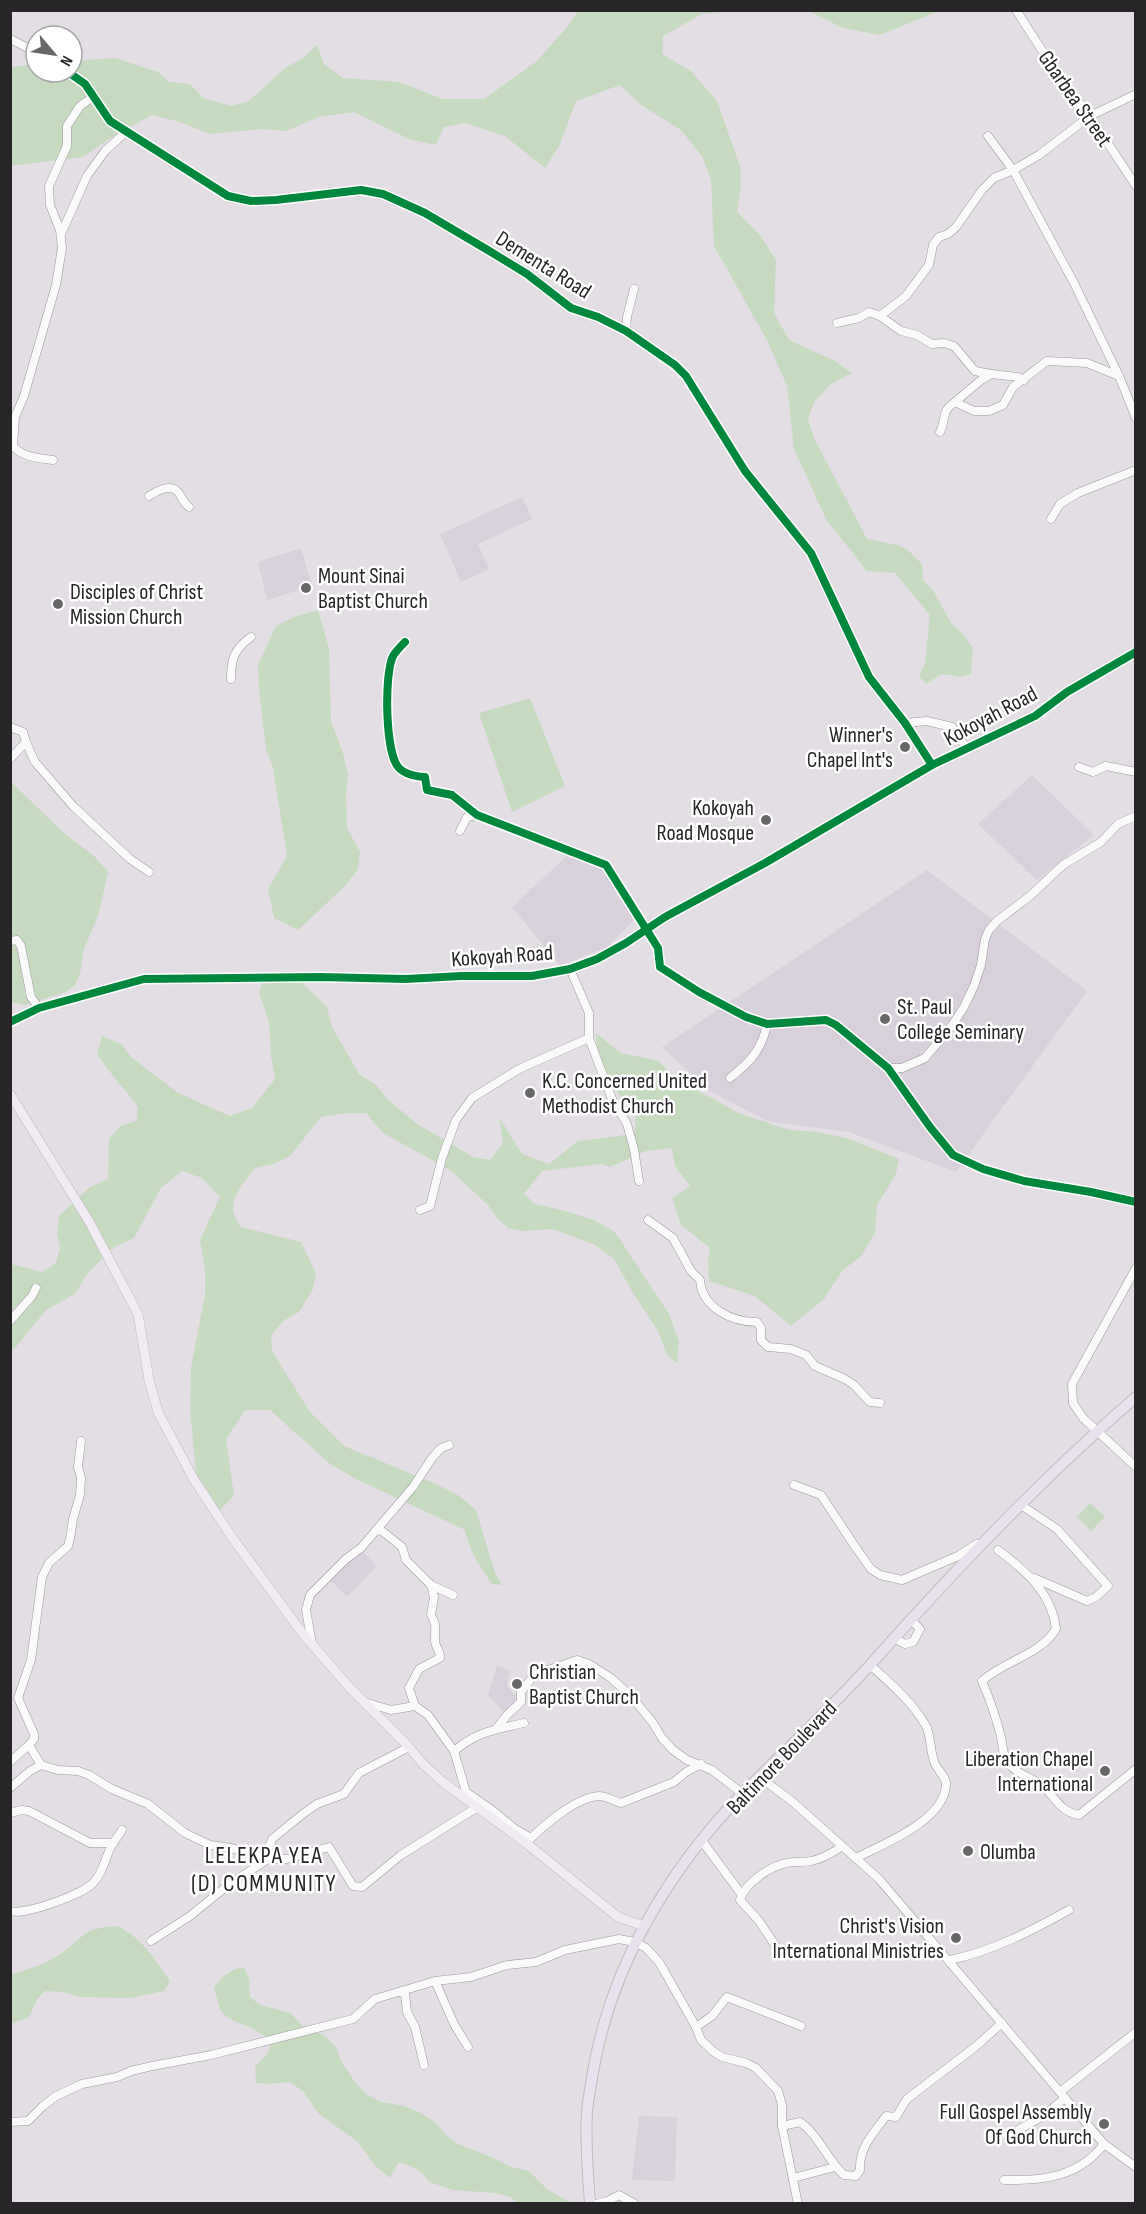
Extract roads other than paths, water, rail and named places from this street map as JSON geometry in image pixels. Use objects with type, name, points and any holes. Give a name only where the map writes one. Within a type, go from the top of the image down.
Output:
[{"type":"highway","name":"Baltimore Boulevard","points":[[590,2204],[586,2155],[587,2110],[599,2041],[614,1991],[635,1942],[666,1890],[702,1841],[742,1794],[870,1665],[989,1538],[1098,1430],[1136,1397]]},
{"type":"main road","points":[[10,1094],[90,1223],[138,1314],[149,1380],[158,1412],[188,1468],[231,1536],[312,1644],[429,1770],[476,1808],[528,1841],[618,1917],[644,1926]]},
{"type":"street","name":"Gbarbea Street","points":[[1016,10],[1061,80],[1090,116],[1136,186]]},
{"type":"street","points":[[10,39],[24,46]]},
{"type":"street","name":"Dementa Road","points":[[84,83],[110,121],[228,196],[251,201],[361,190],[383,194],[425,213],[527,273],[571,308],[598,317],[626,331],[675,365],[686,376],[745,471],[811,553],[870,677],[905,723],[932,765]]},
{"type":"street","points":[[880,316],[906,296],[922,277],[929,265],[933,245],[939,237],[948,234],[956,227],[982,190],[994,178],[1040,155],[1090,116],[1136,94]]},
{"type":"street","points":[[52,460],[18,452],[13,446],[15,417],[24,396],[56,285],[62,248],[61,236],[51,205],[49,186],[67,146],[67,126],[80,106],[93,97]]},
{"type":"street","points":[[61,236],[87,176],[105,151],[127,131]]},
{"type":"street","points":[[988,136],[1013,170],[1074,283],[1119,376],[1136,418]]},
{"type":"street","points":[[626,331],[634,289]]},
{"type":"street","points":[[837,323],[859,318],[869,312],[880,316],[901,331],[917,335],[932,344],[944,343],[954,346],[975,371],[1018,377],[1024,380]]},
{"type":"street","points":[[955,402],[974,411],[989,411],[1003,405],[1013,387],[1047,361],[1087,363],[1119,376]]},
{"type":"street","points":[[940,432],[944,425],[943,416],[947,407],[991,374]]},
{"type":"street","points":[[10,459],[18,452]]},
{"type":"street","points":[[1051,519],[1060,504],[1078,493],[1136,470]]},
{"type":"street","points":[[150,496],[157,490],[171,488],[177,491],[189,507]]},
{"type":"street","points":[[231,679],[232,660],[239,645],[251,637]]},
{"type":"street","points":[[405,642],[393,656],[388,674],[386,701],[391,755],[400,769],[414,777],[424,777],[427,790],[452,795],[477,815],[606,865],[658,948],[660,967],[699,992],[746,1017],[767,1024],[826,1020],[836,1025],[888,1068],[953,1155],[982,1169],[1024,1181],[1136,1202]]},
{"type":"street","name":"Kokoyah Road","points":[[10,1022],[39,1008],[144,980],[321,977],[406,980],[461,976],[532,976],[570,969],[597,959],[626,943],[645,929],[765,864],[932,765],[1035,716],[1067,692],[1136,652]]},
{"type":"street","points":[[905,723],[927,721],[952,727],[967,749]]},
{"type":"street","points":[[10,728],[23,732],[35,762],[73,806],[130,859],[149,872]]},
{"type":"street","points":[[10,759],[26,742]]},
{"type":"street","points":[[1079,767],[1093,772],[1107,766],[1136,772]]},
{"type":"street","points":[[460,831],[468,817],[477,815]]},
{"type":"street","points":[[888,1068],[911,1065],[925,1058],[953,1024],[974,986],[989,930],[997,921],[1030,896],[1063,865],[1101,842],[1118,824],[1135,816]]},
{"type":"street","points":[[10,941],[17,940],[21,946],[31,997],[39,1008]]},
{"type":"street","points":[[570,969],[590,1013],[589,1038],[612,1099],[627,1124],[639,1181]]},
{"type":"street","points":[[730,1078],[746,1066],[761,1046],[767,1024]]},
{"type":"street","points":[[420,1210],[430,1206],[442,1158],[456,1120],[472,1098],[519,1069],[589,1038]]},
{"type":"street","points":[[648,1220],[673,1238],[691,1271],[700,1280],[701,1289],[711,1305],[734,1320],[758,1322],[761,1328],[761,1340],[768,1347],[791,1349],[806,1354],[816,1365],[855,1385],[870,1402],[880,1403]]},
{"type":"street","points":[[1136,1268],[1072,1384],[1073,1403],[1083,1418],[1136,1467]]},
{"type":"street","points":[[10,1321],[32,1296],[36,1288]]},
{"type":"street","points":[[10,1762],[34,1739],[34,1734],[18,1698],[19,1689],[31,1660],[42,1577],[49,1563],[68,1546],[70,1539],[81,1484],[78,1467],[81,1441]]},
{"type":"street","points":[[312,1644],[306,1610],[309,1595],[361,1548],[413,1487],[432,1458],[441,1448],[450,1445]]},
{"type":"street","points":[[794,1485],[821,1495],[871,1569],[891,1578],[902,1580],[958,1556],[989,1538]]},
{"type":"street","points":[[998,1550],[1030,1575],[1087,1601],[1096,1597],[1107,1586],[1057,1529],[1022,1505]]},
{"type":"street","points":[[376,1530],[382,1531],[402,1547],[406,1560],[431,1585],[453,1594]]},
{"type":"street","points":[[1030,1575],[1049,1603],[1056,1629],[1043,1645],[992,1672],[982,1681],[1009,1765],[1043,1785],[1060,1807],[1069,1813],[1079,1815],[1136,1768]]},
{"type":"street","points":[[431,1585],[434,1597],[430,1615],[436,1624],[435,1639],[441,1651],[440,1658],[419,1669],[409,1688],[415,1706],[428,1715],[454,1751],[466,1792],[492,1809],[528,1841],[581,1801],[602,1796],[621,1803],[674,1782],[686,1772],[702,1764]]},
{"type":"street","points":[[894,1638],[905,1644],[913,1642],[920,1629],[911,1620]]},
{"type":"street","points":[[496,1729],[521,1702],[521,1692],[534,1675],[576,1660],[589,1664],[611,1678],[631,1696],[673,1750],[687,1760],[702,1764],[742,1794]]},
{"type":"street","points":[[856,1858],[900,1837],[922,1821],[933,1810],[946,1786],[945,1778],[934,1763],[926,1727],[905,1697],[870,1665]]},
{"type":"street","points":[[363,1701],[391,1710],[415,1706]]},
{"type":"street","points":[[454,1751],[472,1737],[496,1729],[524,1724]]},
{"type":"street","points":[[29,1745],[40,1765],[89,1774],[112,1789],[148,1804],[167,1821],[199,1841],[268,1858],[287,1859],[329,1847],[353,1886],[362,1887],[401,1855],[476,1808]]},
{"type":"street","points":[[268,1858],[272,1839],[304,1813],[317,1804],[344,1794],[359,1773],[409,1747]]},
{"type":"street","points":[[10,1788],[40,1765]]},
{"type":"street","points":[[760,1778],[793,1802],[856,1858],[900,1902],[1104,2144],[1136,2166]]},
{"type":"street","points":[[10,1813],[29,1811],[90,1843],[113,1843]]},
{"type":"street","points":[[10,1911],[16,1913],[28,1911],[84,1890],[101,1872],[113,1843],[122,1830]]},
{"type":"street","points":[[702,1841],[742,1895]]},
{"type":"street","points":[[775,1945],[759,1921],[740,1900],[748,1886],[769,1870],[785,1863],[811,1861],[842,1847]]},
{"type":"street","points":[[151,1941],[190,1916],[227,1886],[268,1858]]},
{"type":"street","points":[[950,1960],[974,1955],[1029,1933],[1069,1910]]},
{"type":"street","points":[[10,2122],[28,2121],[56,2097],[82,2084],[117,2077],[152,2066],[211,2055],[353,2019],[375,1999],[435,1981],[471,1977],[507,1965],[536,1962],[565,1950],[619,1939],[635,1942],[646,1948],[659,1962],[696,2026],[701,2040],[722,2057],[746,2063],[778,2091],[782,2105],[782,2126],[798,2204]]},
{"type":"street","points":[[435,1981],[454,2024],[468,2047]]},
{"type":"street","points":[[400,1992],[405,1993],[407,2012],[415,2027],[424,2065]]},
{"type":"street","points":[[696,2026],[712,2016],[727,1997],[801,2026]]},
{"type":"street","points":[[782,2126],[800,2122],[808,2128],[835,2167],[844,2175],[856,2176],[860,2170],[860,2157],[870,2137],[886,2116],[896,2117],[908,2099],[975,2048],[1002,2023]]},
{"type":"street","points":[[1011,2134],[1043,2116],[1062,2095],[1136,2032]]},
{"type":"street","points":[[1004,2180],[1025,2181],[1078,2169],[1095,2156],[1104,2144]]},
{"type":"street","points":[[793,2178],[835,2167]]},
{"type":"street","points":[[596,2204],[619,2195],[635,2204]]},
{"type":"place","name":"Mount Sinai Baptist Church","points":[[306,588]]},
{"type":"place","name":"Disciples of Christ Mission Church","points":[[58,604]]},
{"type":"place","name":"Winner's Chapel Int's","points":[[905,747]]},
{"type":"place","name":"Kokoyah Road Mosque","points":[[766,820]]},
{"type":"place","name":"St. Paul College Seminary","points":[[885,1019]]},
{"type":"place","name":"K.C. Concerned United Methodist Church","points":[[530,1093]]},
{"type":"place","name":"Christian Baptist Church","points":[[517,1684]]},
{"type":"place","name":"Liberation Chapel International","points":[[1105,1771]]},
{"type":"place","name":"Olumba","points":[[968,1851]]},
{"type":"place","name":"Christ's Vision International Ministries","points":[[956,1938]]},
{"type":"place","name":"Full Gospel Assembly Of God Church","points":[[1104,2124]]},
{"type":"district","name":"LELEKPA YEA (D) COMMUNITY","points":[[264,1869]]}]
